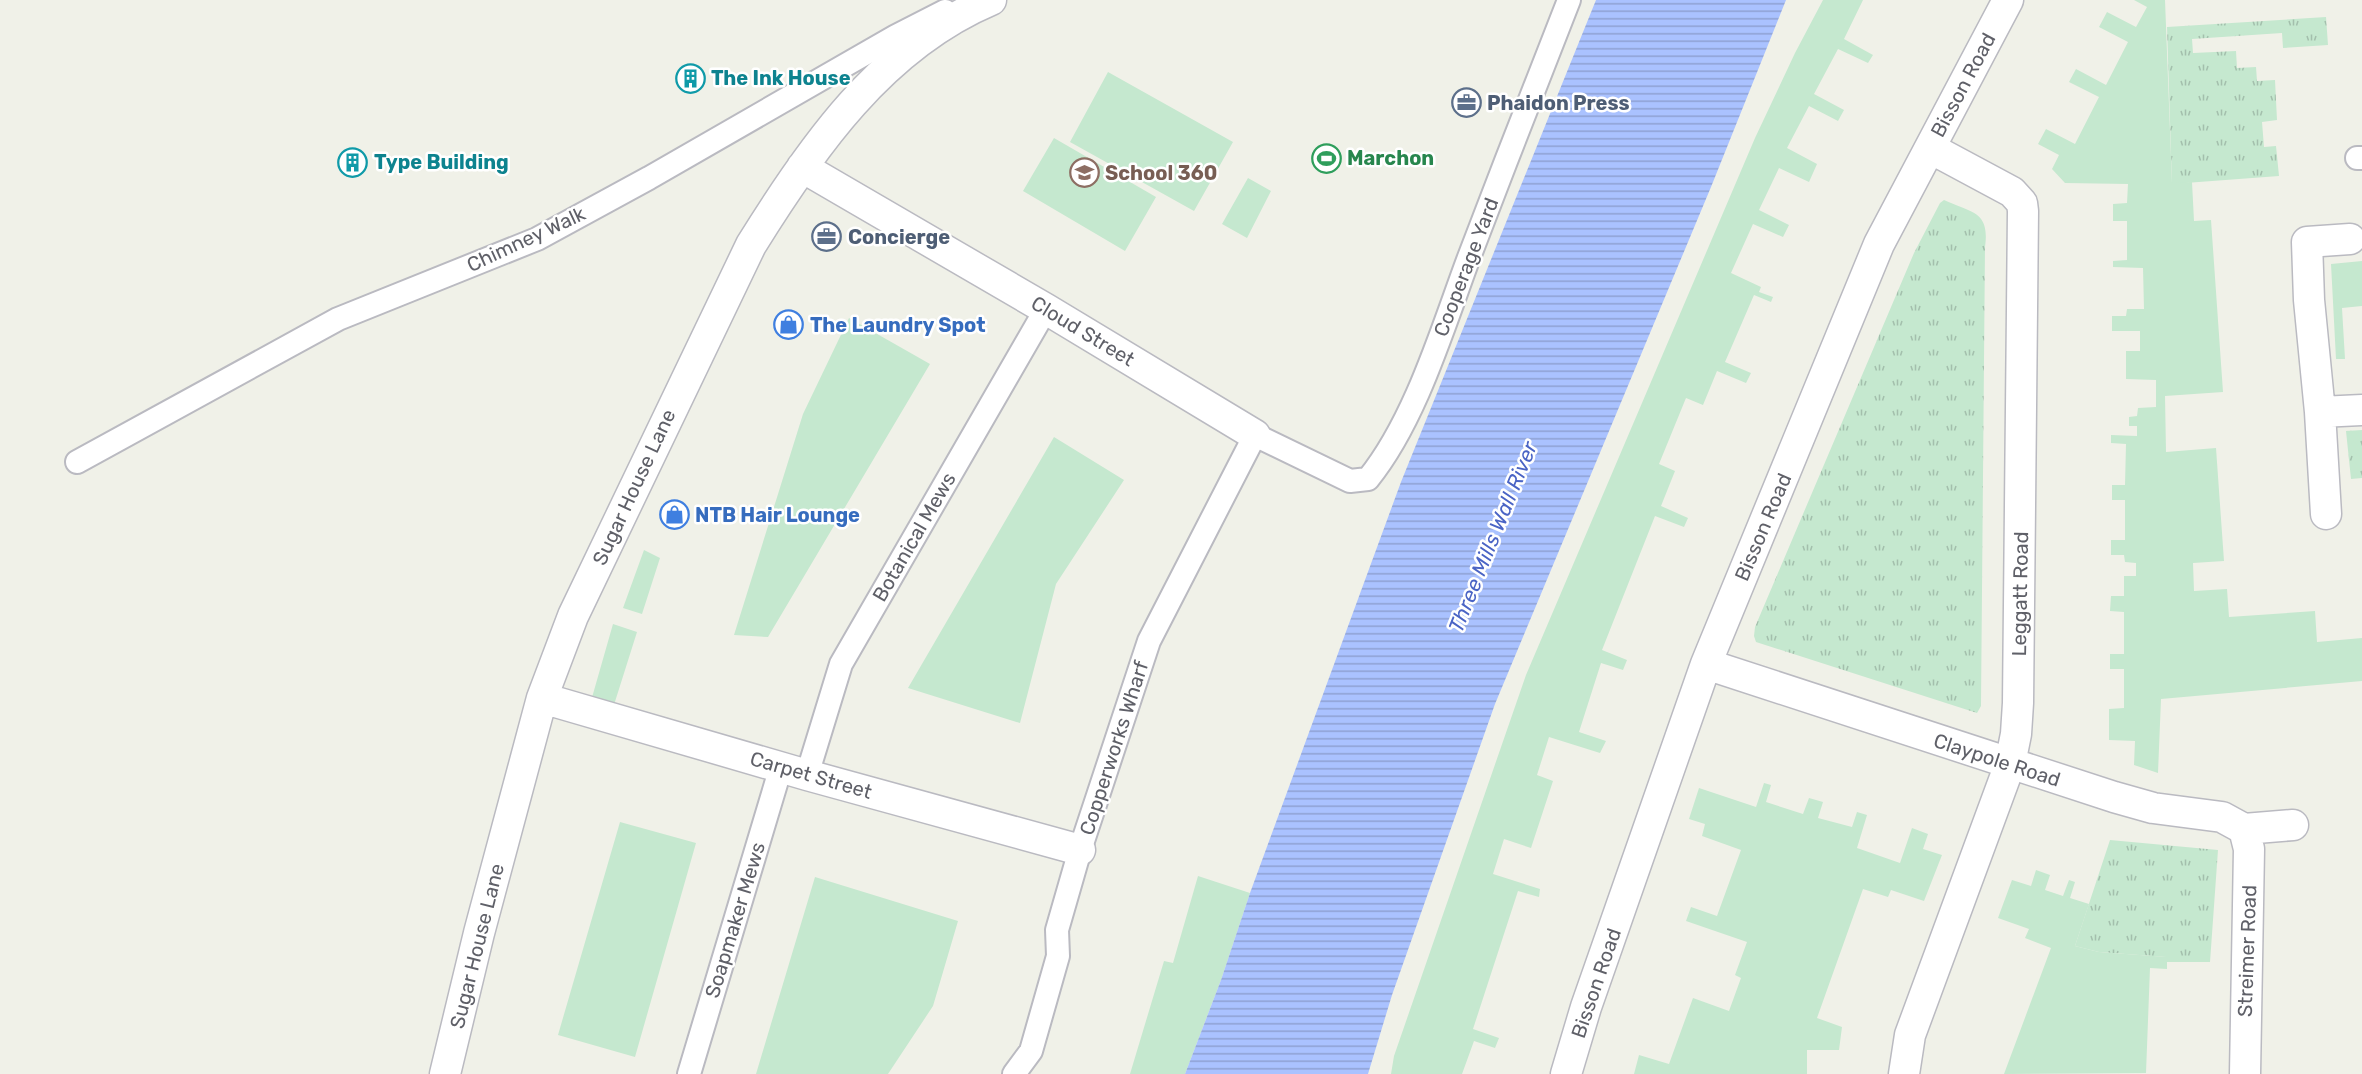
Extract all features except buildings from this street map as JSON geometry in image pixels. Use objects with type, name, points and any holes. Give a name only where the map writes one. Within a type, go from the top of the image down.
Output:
[{"type":"street","name":"Cooperage Yard","points":[[1368,479],[1384,459],[1409,409],[1569,0]]},
{"type":"street","name":"Bisson Road","points":[[1566,1074],[1586,1007],[1706,664],[1879,244],[2008,0]]},
{"type":"street","name":"Sugar House Lane","points":[[445,1074],[479,933],[542,698],[573,616],[724,298],[751,245],[802,167],[846,110],[911,47],[981,1]]},
{"type":"street","name":"Chimney Walk","points":[[77,462],[338,319],[537,239],[649,178],[896,36],[981,1]]},
{"type":"street","name":"Leggatt Road","points":[[1904,1074],[1910,1035],[2010,764],[2016,734],[2018,704],[2022,203],[2012,192],[1930,148]]},
{"type":"street","name":"Cloud Street","points":[[802,167],[1046,309],[1255,435],[1350,481],[1368,479]]},
{"type":"street","points":[[2326,514],[2320,412],[2309,300],[2307,242],[2350,240]]},
{"type":"street","name":"Botanical Mews","points":[[794,771],[841,664],[1046,309]]},
{"type":"street","points":[[2320,412],[2362,410]]},
{"type":"street","name":"Copperworks Wharf","points":[[1014,1074],[1031,1051],[1058,956],[1057,930],[1080,850],[1149,641],[1255,435]]},
{"type":"street","name":"Claypole Road","points":[[1706,664],[2152,808],[2222,817],[2244,829],[2293,825]]},
{"type":"street","name":"Carpet Street","points":[[542,698],[1080,850]]},
{"type":"street","name":"Soapmaker Mews","points":[[689,1074],[794,771]]},
{"type":"street","name":"Streimer Road","points":[[2244,829],[2249,849],[2245,1074]]},
{"type":"green space","points":[[1823,0],[1863,0],[1844,39],[1873,55],[1868,63],[1838,49],[1814,94],[1844,110],[1838,121],[1809,106],[1787,148],[1817,164],[1809,182],[1779,168],[1759,210],[1789,225],[1783,237],[1753,224],[1731,273],[1761,287],[1759,292],[1773,297],[1771,302],[1754,295],[1725,362],[1751,373],[1746,383],[1717,371],[1703,405],[1686,398],[1659,464],[1675,471],[1661,506],[1688,518],[1684,527],[1655,516],[1602,650],[1627,660],[1623,670],[1601,663],[1579,732],[1606,741],[1600,753],[1549,737],[1537,775],[1553,781],[1531,848],[1504,839],[1493,874],[1540,889],[1539,897],[1518,891],[1473,1029],[1499,1038],[1495,1048],[1474,1041],[1462,1074],[1391,1074],[1394,1056],[1526,675],[1755,138]]},
{"type":"green space","points":[[2134,0],[2165,0],[2172,183],[2192,182],[2194,221],[2211,220],[2223,392],[2165,396],[2166,452],[2216,448],[2224,561],[2193,563],[2194,591],[2227,589],[2229,617],[2315,611],[2317,642],[2362,638],[2362,681],[2161,699],[2158,773],[2134,765],[2135,741],[2109,740],[2109,709],[2124,708],[2124,669],[2110,669],[2110,654],[2124,654],[2124,612],[2110,611],[2111,596],[2124,596],[2124,576],[2136,576],[2136,563],[2125,562],[2124,555],[2111,555],[2111,540],[2125,540],[2125,500],[2112,500],[2112,485],[2125,485],[2126,444],[2111,443],[2111,435],[2137,436],[2137,426],[2129,426],[2129,417],[2137,416],[2138,408],[2156,407],[2156,380],[2126,379],[2126,351],[2140,351],[2140,331],[2112,331],[2112,316],[2126,316],[2127,309],[2144,309],[2143,268],[2113,267],[2113,261],[2127,260],[2127,221],[2113,221],[2113,204],[2127,203],[2128,184],[2065,183],[2052,169],[2059,155],[2038,144],[2046,129],[2075,144],[2099,97],[2069,82],[2076,69],[2106,85],[2128,42],[2099,27],[2107,12],[2136,27],[2147,7]]},
{"type":"green space","points":[[2326,17],[2328,45],[2283,48],[2282,33],[2192,39],[2193,53],[2236,51],[2237,68],[2256,67],[2257,81],[2275,80],[2277,120],[2262,122],[2264,147],[2276,146],[2279,176],[2172,184],[2167,27]]},
{"type":"green space","points":[[1108,72],[1233,142],[1194,211],[1070,142]]},
{"type":"green space","points":[[1054,138],[1156,197],[1125,251],[1023,191]]},
{"type":"green space","points":[[1248,178],[1271,191],[1247,238],[1222,224]]},
{"type":"green space","points":[[1944,200],[1977,215],[1985,226],[1986,235],[1981,706],[1977,713],[1756,642],[1754,636],[1755,627],[1914,253],[1940,203]]},
{"type":"green space","points":[[2362,261],[2362,306],[2342,308],[2345,359],[2336,359],[2331,264]]},
{"type":"green space","points":[[849,318],[930,364],[768,637],[734,635],[803,414]]},
{"type":"green space","points":[[2362,430],[2362,478],[2351,479],[2346,431]]},
{"type":"green space","points":[[1054,437],[1124,480],[1056,584],[1020,723],[908,688]]},
{"type":"green space","points":[[644,550],[660,558],[642,614],[623,608]]},
{"type":"green space","points":[[613,624],[637,632],[613,708],[591,701]]},
{"type":"green space","points":[[1764,783],[1771,785],[1766,802],[1803,814],[1809,798],[1823,802],[1818,818],[1852,827],[1857,812],[1867,815],[1857,848],[1900,863],[1912,828],[1928,834],[1923,849],[1942,855],[1924,901],[1891,890],[1888,897],[1863,889],[1817,1018],[1842,1027],[1839,1050],[1807,1050],[1807,1074],[1634,1074],[1639,1055],[1669,1064],[1693,998],[1729,1011],[1741,978],[1735,975],[1747,942],[1686,921],[1691,907],[1717,916],[1741,850],[1702,836],[1705,824],[1689,819],[1699,788],[1756,807]]},
{"type":"green space","points":[[620,822],[696,843],[635,1057],[558,1035]]},
{"type":"green space","points":[[2110,840],[2218,850],[2210,962],[2167,962],[2166,957],[2099,952],[2075,946]]},
{"type":"green space","points":[[2036,870],[2050,875],[2045,890],[2063,896],[2069,880],[2075,882],[2070,898],[2089,904],[2075,946],[2099,952],[2167,957],[2167,969],[2150,968],[2146,1073],[2004,1074],[2051,948],[2025,938],[2029,929],[1998,918],[2012,880],[2031,886]]},
{"type":"green space","points":[[1198,876],[1250,893],[1221,980],[1185,1074],[1130,1074],[1164,961],[1173,963]]},
{"type":"green space","points":[[815,877],[958,921],[933,1006],[888,1074],[756,1074]]},
{"type":"water","name":"Three Mills Wall River","points":[[1596,0],[1786,0],[1711,187],[1495,704],[1392,995],[1368,1074],[1185,1074],[1401,482]]},
{"type":"place","name":"The Ink House","points":[[690,78]]},
{"type":"place","name":"Phaidon Press","points":[[1466,103]]},
{"type":"place","name":"Marchon","points":[[1326,158]]},
{"type":"place","name":"Type Building","points":[[353,162]]},
{"type":"place","name":"School 360","points":[[1084,173]]},
{"type":"place","name":"Concierge","points":[[827,237]]},
{"type":"place","name":"The Laundry Spot","points":[[789,325]]},
{"type":"place","name":"NTB Hair Lounge","points":[[674,515]]}]
